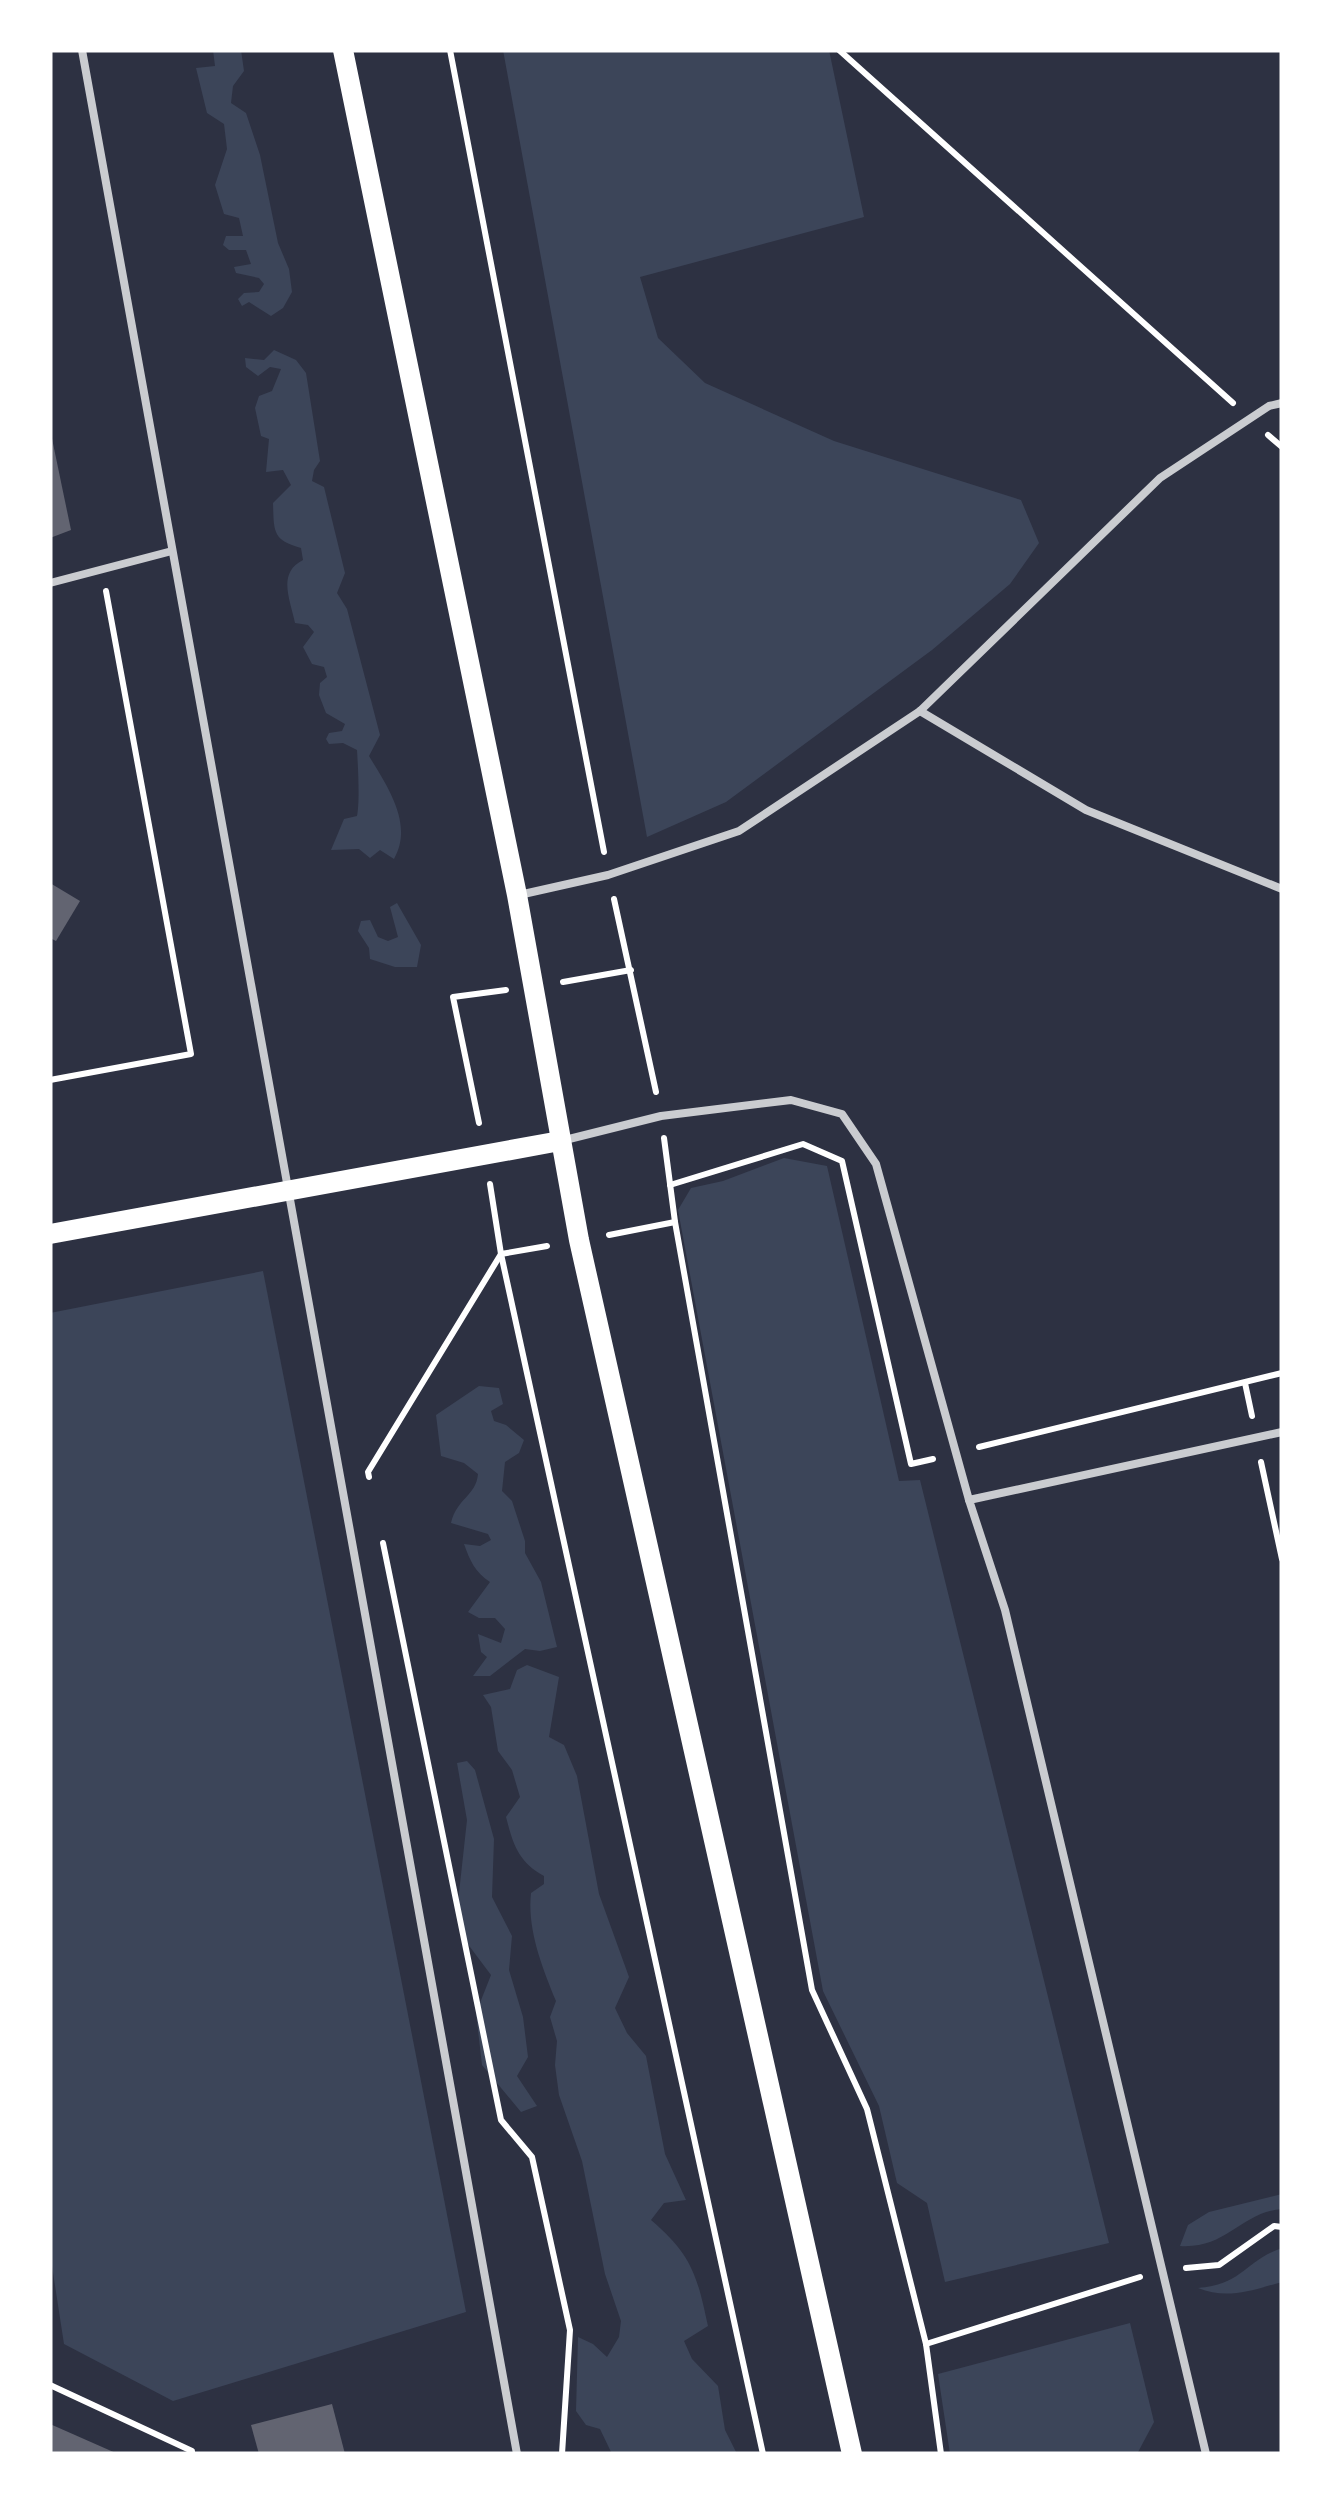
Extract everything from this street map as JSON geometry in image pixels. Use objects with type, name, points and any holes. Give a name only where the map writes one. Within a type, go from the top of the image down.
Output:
[{"type":"main road","points":[[343,50],[517,895],[578,1240],[852,2454]]},
{"type":"main road","points":[[50,1234],[560,1141]]},
{"type":"lane","points":[[82,50],[518,2454]]},
{"type":"lane","points":[[517,895],[608,875],[740,831],[920,711],[1160,478],[1269,406],[1282,403]]},
{"type":"lane","points":[[50,583],[172,551]]},
{"type":"lane","points":[[920,711],[1086,810],[1282,890]]},
{"type":"lane","points":[[560,1141],[661,1116],[791,1100],[842,1114],[876,1164],[969,1500],[1005,1610],[1206,2454]]},
{"type":"lane","points":[[969,1500],[1282,1432]]},
{"type":"path","points":[[450,50],[608,875],[661,1116],[675,1222],[812,1990],[867,2109],[926,2344],[940,2454]]},
{"type":"path","points":[[839,50],[1282,447]]},
{"type":"path","points":[[50,1080],[191,1054],[102,570]]},
{"type":"path","points":[[631,970],[452,997],[486,1155],[501,1254],[763,2454]]},
{"type":"path","points":[[372,1491],[368,1472],[501,1254],[675,1222]]},
{"type":"path","points":[[1245,1382],[1282,1560]]},
{"type":"path","points":[[380,1529],[501,2120],[532,2157],[570,2330],[562,2454]]},
{"type":"path","points":[[926,2344],[1162,2270],[1218,2265],[1274,2226],[1282,2227]]},
{"type":"path","points":[[50,2386],[192,2454]]},
{"type":"shaded area","points":[[213,50],[241,50],[244,71],[233,86],[231,103],[246,113],[260,155],[278,243],[289,269],[292,292],[283,308],[271,316],[249,302],[242,306],[238,299],[244,293],[259,292],[264,284],[259,278],[236,273],[234,267],[251,264],[246,250],[229,250],[223,245],[226,236],[243,236],[239,218],[224,214],[215,185],[227,149],[224,124],[207,113],[196,68],[215,66]]},
{"type":"shaded area","points":[[503,50],[829,50],[864,217],[640,277],[658,338],[705,383],[834,441],[1021,500],[1039,543],[1010,584],[932,650],[726,802],[647,837]]},
{"type":"shaded area","points":[[274,350],[296,360],[306,373],[320,461],[312,481],[324,487],[345,573],[337,593],[347,609],[380,735],[369,756],[400,819],[399,846],[394,859],[380,850],[370,858],[359,849],[331,850],[344,819],[357,816],[357,750],[343,743],[329,744],[326,739],[329,733],[342,731],[345,724],[326,713],[319,695],[320,683],[327,677],[324,667],[312,664],[303,647],[314,632],[308,625],[295,623],[288,596],[290,572],[303,560],[301,548],[285,542],[276,533],[273,503],[291,485],[283,470],[266,472],[269,439],[261,436],[255,408],[259,396],[272,391],[281,369],[270,367],[258,376],[246,367],[245,358],[264,360]]},
{"type":"shaded area","points":[[397,903],[421,945],[417,967],[395,967],[370,959],[369,948],[358,931],[361,921],[370,920],[378,937],[388,941],[398,937],[390,907]]},
{"type":"shaded area","points":[[784,1158],[827,1166],[899,1481],[920,1480],[1109,2243],[945,2282],[927,2203],[897,2183],[879,2106],[823,1991],[678,1210],[691,1188],[723,1181]]},
{"type":"shaded area","points":[[263,1271],[466,2312],[173,2401],[64,2344],[50,2253],[50,1313]]},
{"type":"shaded area","points":[[479,1386],[499,1388],[503,1404],[491,1411],[494,1421],[506,1425],[524,1440],[519,1453],[505,1462],[502,1491],[512,1501],[525,1553],[541,1582],[557,1647],[525,1649],[490,1676],[473,1676],[487,1657],[481,1652],[478,1634],[501,1643],[505,1629],[495,1618],[479,1618],[468,1612],[490,1582],[474,1566],[464,1544],[480,1546],[491,1540],[488,1534],[451,1523],[478,1474],[464,1463],[441,1456],[436,1415]]},
{"type":"shaded area","points":[[527,1665],[559,1677],[549,1737],[564,1745],[577,1776],[599,1894],[629,1977],[615,2008],[627,2033],[646,2056],[665,2154],[686,2200],[664,2203],[651,2220],[676,2244],[696,2279],[708,2326],[684,2341],[692,2359],[718,2386],[725,2430],[737,2454],[612,2454],[600,2429],[586,2425],[576,2411],[578,2337],[607,2357],[619,2337],[621,2321],[605,2274],[582,2161],[559,2095],[557,2041],[550,2017],[556,2001],[533,1934],[530,1907],[531,1893],[544,1884],[544,1876],[522,1858],[511,1836],[506,1817],[520,1797],[512,1770],[498,1751],[491,1707],[483,1695],[510,1689],[517,1670]]},
{"type":"shaded area","points":[[467,1761],[475,1770],[494,1839],[492,1897],[512,1936],[509,1970],[523,2017],[528,2057],[517,2076],[537,2106],[521,2112],[482,2065],[476,2013],[491,1975],[467,1943],[458,1902],[467,1820],[457,1763]]},
{"type":"shaded area","points":[[1282,2194],[1282,2209],[1255,2216],[1210,2242],[1180,2246],[1188,2225],[1209,2212]]},
{"type":"shaded area","points":[[1282,2248],[1282,2282],[1230,2293],[1198,2288],[1225,2282]]},
{"type":"shaded area","points":[[1130,2323],[1154,2422],[1137,2454],[950,2454],[938,2374]]},
{"type":"building","points":[[50,429],[71,530],[50,538]]},
{"type":"building","points":[[50,883],[80,901],[56,941],[50,938]]},
{"type":"building","points":[[332,2404],[345,2454],[259,2454],[251,2425]]},
{"type":"building","points":[[50,2424],[118,2454],[50,2454]]}]
